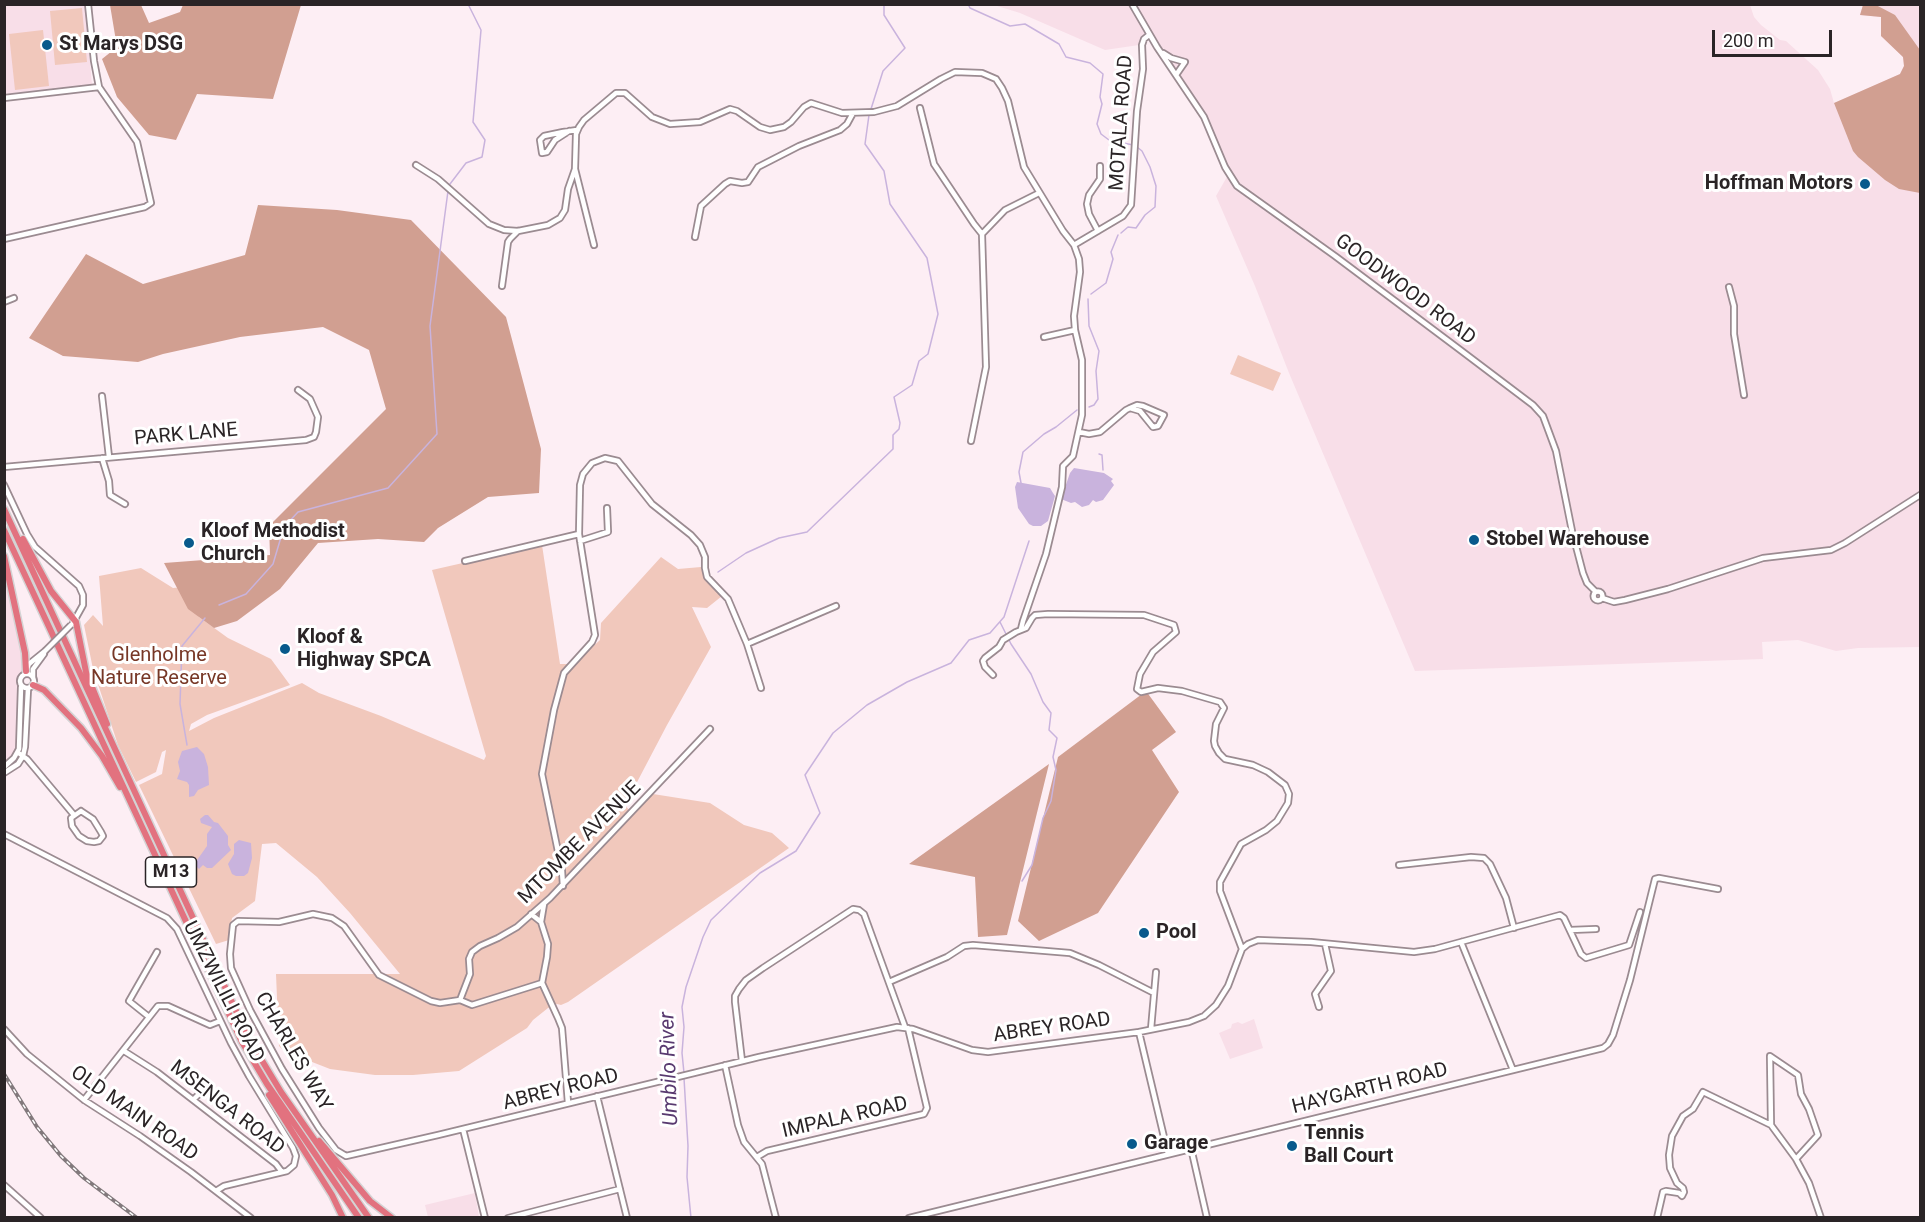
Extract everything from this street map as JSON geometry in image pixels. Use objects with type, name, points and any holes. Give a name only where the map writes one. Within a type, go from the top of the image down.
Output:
[{"type":"highway","name":"M13","points":[[4,509],[249,1039],[272,1079],[369,1218]]},
{"type":"highway","points":[[9,519],[51,591],[75,620],[86,672],[115,751]]},
{"type":"highway","name":"M13","points":[[4,530],[235,1028],[257,1070],[359,1218]]},
{"type":"highway","points":[[4,556],[25,653],[25,673]]},
{"type":"highway","points":[[31,687],[41,687],[89,738],[102,756],[141,824]]},
{"type":"highway","points":[[257,1070],[273,1101],[332,1195],[343,1218]]},
{"type":"highway","points":[[308,1131],[370,1201],[392,1218]]},
{"type":"street","points":[[4,239],[145,207],[151,202],[136,142],[99,87],[88,4]]},
{"type":"street","name":"GOODWOOD ROAD","points":[[1132,4],[1157,47],[1204,117],[1225,166],[1237,186],[1335,256],[1533,405],[1543,416],[1556,451],[1583,573],[1587,583],[1596,592],[1601,592],[1602,598],[1614,602],[1625,600],[1668,589],[1763,558],[1831,550],[1920,495]]},
{"type":"street","name":"MOTALA ROAD","points":[[1074,245],[1122,216],[1130,207],[1136,150],[1137,111],[1143,69],[1142,45],[1149,34]]},
{"type":"street","points":[[1157,47],[1171,58],[1185,62],[1176,75]]},
{"type":"street","points":[[569,131],[555,140],[547,152],[542,153],[541,138],[578,128],[607,99],[619,92],[629,96],[652,117],[670,124],[700,122],[730,109],[737,111],[760,127],[776,130],[791,122],[804,107],[814,103],[836,112],[853,113],[878,111],[897,106],[955,72],[978,72],[991,76],[999,82],[1004,91],[1022,160],[1039,193],[1074,245],[1080,272],[1074,311],[1075,330],[1082,360],[1083,411],[1073,454],[1063,464],[1062,487],[1047,554],[1021,629]]},
{"type":"street","points":[[4,98],[99,87]]},
{"type":"street","points":[[920,108],[934,164],[982,234],[986,362],[971,441]]},
{"type":"street","points":[[695,237],[701,206],[725,184],[730,181],[748,182],[758,167],[799,146],[840,130],[847,124],[853,113]]},
{"type":"street","points":[[578,128],[575,143],[575,169],[594,245]]},
{"type":"street","points":[[416,165],[438,179],[489,224],[504,230],[518,231],[548,225],[560,218],[565,210],[568,189],[575,169]]},
{"type":"street","points":[[1098,231],[1089,214],[1087,204],[1089,195],[1100,179],[1100,166]]},
{"type":"street","points":[[982,234],[1003,211],[1039,193]]},
{"type":"street","points":[[502,286],[509,240],[518,231]]},
{"type":"street","points":[[1729,287],[1734,306],[1734,334],[1744,395]]},
{"type":"street","points":[[4,302],[14,298]]},
{"type":"street","points":[[1044,336],[1075,330]]},
{"type":"street","name":"PARK LANE","points":[[4,467],[310,439],[316,432],[318,417],[310,399],[298,390]]},
{"type":"street","points":[[102,396],[109,457]]},
{"type":"street","points":[[1079,432],[1093,434],[1104,429],[1130,408],[1143,406],[1164,415],[1158,426],[1153,427],[1140,411],[1130,408]]},
{"type":"street","points":[[102,458],[110,495],[125,504]]},
{"type":"street","points":[[563,886],[542,774],[554,710],[564,673],[592,642],[595,635],[579,534],[580,485],[592,463],[611,459],[618,461],[652,504],[700,545],[705,557],[707,577],[726,596],[747,644],[761,688]]},
{"type":"street","points":[[4,485],[35,547],[79,586],[83,602],[75,620],[29,664],[20,678],[20,754],[74,815]]},
{"type":"street","points":[[580,541],[608,532],[607,508]]},
{"type":"street","points":[[465,561],[579,534]]},
{"type":"street","points":[[747,644],[836,606]]},
{"type":"street","points":[[993,675],[985,667],[983,661],[985,658],[999,647],[1003,640],[1026,628],[1033,616],[1048,614],[1144,615],[1174,625],[1176,632],[1153,652],[1140,674],[1136,688],[1141,692],[1158,688],[1182,691],[1220,702],[1224,708],[1216,724],[1215,746],[1225,759],[1253,765],[1269,772],[1285,785],[1290,796],[1274,824],[1242,844],[1220,882],[1220,891],[1242,949],[1251,942],[1262,939],[1410,953],[1461,942],[1560,915],[1564,918],[1581,954],[1586,958],[1629,945],[1640,912]]},
{"type":"street","points":[[4,773],[14,767],[27,735],[33,669],[45,651]]},
{"type":"street","points":[[25,673],[33,677]]},
{"type":"street","points":[[21,687],[31,687]]},
{"type":"street","name":"MTOMBE AVENUE","points":[[460,1000],[470,974],[469,959],[472,952],[507,933],[544,904],[710,729]]},
{"type":"street","points":[[4,767],[20,754]]},
{"type":"street","points":[[81,811],[87,814],[101,832],[102,838],[94,842],[79,836],[70,821],[74,815],[81,811]]},
{"type":"street","name":"UMZWILILI ROAD","points":[[4,834],[171,922],[183,941],[220,1021],[249,1076],[295,1151],[294,1165],[282,1172]]},
{"type":"street","points":[[1399,865],[1476,856],[1484,858],[1490,864],[1506,898],[1514,928]]},
{"type":"street","name":"HAYGARTH ROAD","points":[[909,1218],[931,1215],[937,1210],[1601,1048],[1608,1044],[1613,1035],[1656,879],[1718,889]]},
{"type":"street","points":[[544,904],[541,922],[548,951],[542,983],[561,1028],[568,1103]]},
{"type":"street","points":[[742,1061],[735,1002],[739,989],[746,980],[846,911],[857,909],[864,914],[907,1027]]},
{"type":"street","name":"CHARLES WAY","points":[[348,1156],[339,1152],[325,1137],[277,1060],[250,1010],[234,977],[230,951],[232,927],[237,922],[279,922],[311,914],[325,915],[339,921],[344,926],[377,973],[384,978],[434,1001],[443,1003],[460,1000]]},
{"type":"street","points":[[531,914],[541,922]]},
{"type":"street","points":[[1570,930],[1596,928]]},
{"type":"street","points":[[1461,942],[1513,1070]]},
{"type":"street","points":[[1319,1007],[1315,994],[1331,971],[1325,944]]},
{"type":"street","points":[[890,982],[938,962],[964,946],[973,945],[1072,954],[1154,993]]},
{"type":"street","name":"ABREY ROAD","points":[[348,1156],[879,1030],[907,1027],[984,1052],[1139,1032],[1189,1022],[1204,1016],[1212,1009],[1228,986],[1242,949]]},
{"type":"street","points":[[149,1017],[129,1000],[157,952]]},
{"type":"street","points":[[1151,1029],[1156,972]]},
{"type":"street","points":[[460,1000],[472,1005],[542,983]]},
{"type":"street","points":[[84,1100],[157,1007],[163,1005],[207,1024],[220,1021]]},
{"type":"street","name":"IMPALA ROAD","points":[[757,1157],[767,1151],[925,1113],[927,1108],[907,1027]]},
{"type":"street","name":"OLD MAIN ROAD","points":[[4,1029],[27,1054],[84,1100],[140,1136],[251,1218]]},
{"type":"street","points":[[1139,1032],[1168,1154]]},
{"type":"street","name":"MSENGA ROAD","points":[[124,1051],[194,1100],[276,1164],[282,1172],[223,1186],[216,1191]]},
{"type":"street","points":[[1771,1125],[1770,1056],[1798,1076],[1801,1094],[1809,1108],[1818,1135],[1796,1159]]},
{"type":"street","points":[[725,1065],[742,1136],[751,1152],[762,1164],[776,1218]]},
{"type":"street","points":[[194,1100],[203,1090]]},
{"type":"street","points":[[1657,1218],[1663,1192],[1679,1193],[1682,1196],[1684,1192],[1670,1168],[1669,1155],[1672,1136],[1683,1116],[1693,1109],[1703,1092],[1771,1125],[1796,1159],[1809,1183],[1821,1218]]},
{"type":"street","points":[[597,1096],[627,1218]]},
{"type":"street","points":[[463,1129],[484,1218]]},
{"type":"street","points":[[453,1131],[460,1134],[469,1151]]},
{"type":"street","points":[[1191,1148],[1207,1218]]},
{"type":"street","points":[[4,1185],[41,1218]]},
{"type":"street","points":[[508,1218],[620,1189]]},
{"type":"street","points":[[937,1210],[938,1218]]},
{"type":"shaded area","name":"St Marys DSG","points":[[5,5],[85,5],[92,85],[5,94]]},
{"type":"shaded area","points":[[110,5],[141,5],[149,23],[180,12],[183,5],[301,5],[273,99],[197,94],[176,140],[149,135],[117,97],[102,59],[117,47]]},
{"type":"shaded area","points":[[994,5],[1750,5],[1754,17],[1761,25],[1780,40],[1786,41],[1818,70],[1830,89],[1834,103],[1900,74],[1904,66],[1903,57],[1881,36],[1881,17],[1860,15],[1863,5],[1920,5],[1920,647],[1858,648],[1836,651],[1798,640],[1762,642],[1763,659],[1415,671],[1216,196],[1228,175],[1203,117],[1148,34],[1143,37],[1139,45],[1105,50],[1020,13]]},
{"type":"shaded area","points":[[1863,5],[1876,5],[1895,15],[1920,50],[1920,193],[1899,189],[1858,157],[1853,151],[1834,103],[1900,74],[1904,66],[1903,57],[1881,36],[1881,17],[1860,15]]},
{"type":"shaded area","points":[[258,205],[337,210],[411,220],[506,317],[541,449],[539,493],[488,497],[438,528],[424,542],[378,539],[318,543],[280,589],[237,621],[214,628],[188,609],[164,563],[270,555],[269,526],[386,409],[369,350],[323,327],[240,337],[163,354],[138,362],[63,356],[29,338],[86,254],[143,284],[245,255]]},
{"type":"shaded area","points":[[1074,468],[1104,473],[1113,479],[1111,481],[1114,485],[1103,500],[1096,502],[1093,500],[1089,505],[1082,507],[1075,502],[1071,503],[1061,499]]},
{"type":"shaded area","points":[[1017,482],[1050,488],[1055,496],[1048,521],[1041,526],[1029,524],[1018,508],[1015,487]]},
{"type":"shaded area","points":[[9,581],[24,658],[23,675],[19,681],[18,748],[5,765],[4,582]]},
{"type":"shaded area","points":[[1146,691],[1176,732],[1152,750],[1179,792],[1098,913],[1039,941],[1018,921],[1058,757]]},
{"type":"shaded area","points":[[197,747],[204,754],[208,767],[209,785],[189,797],[187,782],[177,779],[180,771],[178,762],[182,751]]},
{"type":"shaded area","points":[[1049,764],[1007,935],[978,937],[975,877],[909,864]]},
{"type":"shaded area","points":[[205,815],[218,823],[228,836],[228,845],[231,850],[212,868],[203,865],[199,869],[195,863],[207,846],[207,834],[212,827],[201,823],[200,819]]},
{"type":"shaded area","points":[[239,840],[251,843],[252,858],[248,873],[244,876],[232,874],[228,864],[234,854],[234,844]]},
{"type":"shaded area","points":[[1254,1019],[1263,1048],[1230,1059],[1219,1033],[1231,1028],[1232,1024],[1238,1022],[1242,1024]]},
{"type":"shaded area","points":[[475,1193],[479,1217],[428,1217],[425,1205]]},
{"type":"green space","points":[[82,8],[87,62],[55,65],[50,11]]},
{"type":"green space","points":[[43,30],[49,86],[15,90],[9,34]]},
{"type":"green space","points":[[1238,355],[1281,373],[1273,391],[1230,374]]},
{"type":"green space","name":"Glenholme Nature Reserve","points":[[542,545],[560,664],[574,664],[600,640],[601,623],[661,557],[678,569],[701,567],[704,576],[722,596],[707,608],[692,607],[711,647],[625,805],[635,813],[653,794],[710,803],[744,825],[772,833],[789,848],[568,1002],[548,1008],[527,1028],[459,1071],[413,1075],[375,1075],[330,1069],[284,1051],[279,1046],[276,974],[400,974],[317,877],[276,843],[262,844],[255,901],[232,918],[229,940],[216,944],[139,785],[162,774],[166,750],[162,752],[156,772],[136,782],[118,745],[93,669],[84,625],[93,615],[103,626],[99,576],[141,568],[173,588],[184,587],[199,617],[228,638],[271,659],[290,685],[207,715],[191,724],[189,731],[214,718],[302,683],[319,693],[381,716],[484,760],[486,756],[432,570]]},
{"type":"waterway","points":[[450,184],[466,163],[482,157],[485,140],[473,122],[481,30],[468,4]]},
{"type":"waterway","points":[[871,109],[883,71],[905,48],[884,15],[884,4]]},
{"type":"waterway","name":"Umbilo River","points":[[968,4],[970,8],[1010,26],[1025,24],[1059,44],[1066,57],[1090,63],[1103,74],[1100,97],[1102,104],[1097,124],[1101,134],[1109,140],[1133,145]]},
{"type":"waterway","points":[[718,572],[746,553],[779,538],[807,532],[893,449],[893,435],[899,429],[900,423],[894,397],[912,385],[919,361],[928,354],[938,314],[927,258],[890,204],[884,171],[865,144],[869,115]]},
{"type":"waterway","name":"Umbilo River","points":[[1121,233],[1128,227],[1136,228],[1145,215],[1155,207],[1156,186],[1150,167],[1142,151],[1137,147]]},
{"type":"waterway","points":[[219,605],[246,594],[273,564],[284,527],[298,512],[388,488],[437,434],[430,326],[448,191]]},
{"type":"waterway","name":"Umbilo River","points":[[1091,294],[1106,283],[1113,259],[1111,252],[1118,235]]},
{"type":"waterway","name":"Umbilo River","points":[[1088,299],[1089,326],[1099,351],[1096,371],[1098,399],[1094,405],[1089,407]]},
{"type":"waterway","name":"Umbilo River","points":[[1021,483],[1019,472],[1023,452],[1077,410]]},
{"type":"waterway","name":"Umbilo River","points":[[1099,454],[1102,455],[1103,470]]},
{"type":"waterway","name":"Umbilo River","points":[[684,1073],[682,1007],[686,987],[703,937],[711,920],[760,873],[796,851],[820,813],[805,775],[833,733],[867,705],[907,682],[951,663],[969,640],[990,633],[1004,617],[1029,541]]},
{"type":"waterway","points":[[187,745],[180,704],[182,646],[205,618]]},
{"type":"waterway","points":[[1000,622],[1051,713],[1049,730],[1057,738],[1053,757],[1056,770],[1051,801],[1043,818],[1032,865],[1022,881]]},
{"type":"waterway","name":"Umbilo River","points":[[684,1078],[688,1146],[687,1177],[691,1218]]},
{"type":"railway","points":[[4,1074],[37,1127],[61,1156],[84,1178],[137,1218]]},
{"type":"place","name":"St Marys DSG","points":[[47,45]]},
{"type":"place","name":"Hoffman Motors","points":[[1865,184]]},
{"type":"place","name":"Stobel Warehouse","points":[[1474,540]]},
{"type":"place","name":"Kloof Methodist Church","points":[[189,543]]},
{"type":"place","name":"Kloof & Highway SPCA","points":[[285,649]]},
{"type":"place","name":"Pool","points":[[1144,933]]},
{"type":"place","name":"Garage","points":[[1132,1144]]},
{"type":"place","name":"Tennis Ball Court","points":[[1292,1146]]}]
